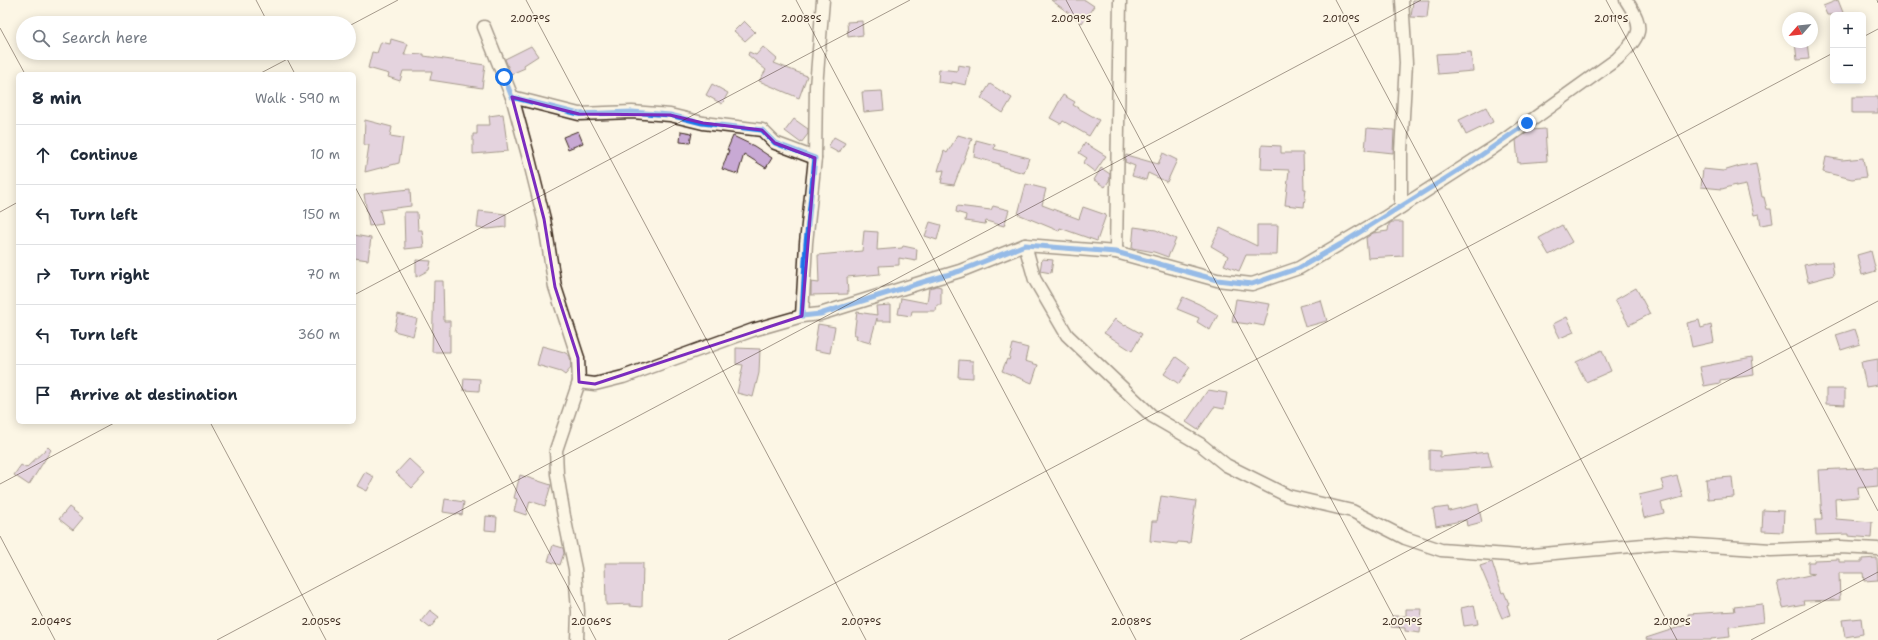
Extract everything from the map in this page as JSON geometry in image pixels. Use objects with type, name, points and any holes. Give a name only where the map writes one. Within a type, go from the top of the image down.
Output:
[{"type":"street","points":[[802,316],[806,243],[815,158],[816,87],[823,0]]},
{"type":"street","points":[[1116,252],[1120,0]]},
{"type":"street","points":[[1401,207],[1401,152],[1406,63],[1402,0]]},
{"type":"street","points":[[579,382],[595,384],[623,376],[753,330],[802,316],[820,314],[960,271],[1025,245],[1116,252],[1217,280],[1252,284],[1299,268],[1401,207],[1493,148],[1617,59],[1636,40],[1638,31],[1636,19],[1626,0]]},
{"type":"street","points":[[484,27],[512,97],[544,219],[555,287],[578,358],[579,382],[556,450],[557,474],[575,568],[578,612],[577,640]]},
{"type":"street","points":[[512,97],[579,114],[632,112],[670,115],[702,123],[762,130],[775,143],[815,158]]},
{"type":"street","points":[[1025,245],[1035,280],[1067,335],[1152,416],[1200,444],[1226,465],[1288,496],[1352,511],[1405,538],[1441,550],[1521,556],[1666,543],[1771,550],[1840,547],[1878,549]]},
{"type":"highlighted area","points":[[512,97],[579,114],[670,115],[703,123],[762,130],[775,143],[815,158],[802,316],[595,384],[579,382],[578,358],[555,287],[544,219]]},
{"type":"building","points":[[1051,0],[1085,0],[1094,6],[1082,23]]},
{"type":"building","points":[[1413,0],[1429,0],[1427,18],[1411,17]]},
{"type":"building","points":[[1838,0],[1843,12],[1830,12],[1830,15],[1827,15],[1823,6]]},
{"type":"building","points":[[744,21],[755,32],[745,41],[734,31]]},
{"type":"building","points":[[862,21],[863,35],[848,37],[847,22]]},
{"type":"building","points":[[391,39],[408,44],[404,55],[424,54],[424,56],[485,65],[482,88],[430,80],[432,71],[403,71],[400,81],[388,77],[389,74],[368,68],[372,52],[377,53],[381,42],[390,44]]},
{"type":"building","points":[[531,46],[538,56],[524,65],[525,68],[511,74],[505,59]]},
{"type":"building","points":[[763,47],[777,59],[774,63],[807,76],[799,98],[759,81],[766,70],[748,55],[749,52],[756,55]]},
{"type":"building","points":[[1796,48],[1808,48],[1809,59],[1797,60]]},
{"type":"building","points":[[1471,52],[1473,71],[1438,74],[1436,54]]},
{"type":"building","points":[[958,65],[970,67],[966,85],[952,82],[952,84],[938,82],[939,69],[957,71]]},
{"type":"building","points":[[712,84],[728,93],[722,104],[706,95]]},
{"type":"building","points":[[990,84],[1012,98],[1003,113],[981,98]]},
{"type":"building","points":[[882,91],[884,110],[864,112],[862,92]]},
{"type":"building","points":[[1063,95],[1075,102],[1073,105],[1099,120],[1089,136],[1063,121],[1061,124],[1050,118]]},
{"type":"building","points":[[1852,97],[1878,97],[1878,113],[1852,113]]},
{"type":"building","points":[[1486,107],[1493,122],[1466,135],[1459,120]]},
{"type":"building","points":[[503,114],[508,151],[473,154],[473,134],[477,134],[477,125],[490,125],[489,116]]},
{"type":"building","points":[[794,119],[808,129],[808,134],[801,143],[785,131]]},
{"type":"building","points":[[365,120],[392,127],[390,136],[403,138],[399,163],[365,172],[369,145],[364,145]]},
{"type":"building","points":[[1367,128],[1394,130],[1393,153],[1365,150]]},
{"type":"building","points":[[1545,129],[1547,161],[1518,163],[1516,140],[1531,130]]},
{"type":"building","points":[[578,131],[583,143],[568,149],[563,137]]},
{"type":"building","points":[[681,131],[692,133],[690,143],[680,142]]},
{"type":"building","points":[[958,135],[972,139],[954,185],[941,183],[944,170],[938,171],[944,151],[947,153]]},
{"type":"building","points":[[733,136],[754,146],[772,158],[766,168],[744,154],[738,174],[722,169],[729,150],[727,150]]},
{"type":"building","points":[[834,137],[845,143],[839,153],[828,147]]},
{"type":"building","points":[[976,140],[995,145],[994,149],[1029,158],[1024,173],[974,157]]},
{"type":"building","points":[[1085,143],[1106,156],[1095,172],[1083,163],[1087,158],[1079,153]]},
{"type":"building","points":[[1262,145],[1281,146],[1281,153],[1303,153],[1304,189],[1306,189],[1304,207],[1285,205],[1289,170],[1261,169]]},
{"type":"building","points":[[1163,153],[1177,160],[1167,182],[1148,173],[1146,180],[1132,176],[1135,166],[1125,162],[1126,155],[1158,164]]},
{"type":"building","points":[[1826,157],[1842,160],[1863,158],[1866,177],[1852,179],[1823,172]]},
{"type":"building","points":[[1756,163],[1762,197],[1764,197],[1767,209],[1771,209],[1773,223],[1761,225],[1759,214],[1754,215],[1746,185],[1736,187],[1736,185],[1722,189],[1701,187],[1703,169],[1723,171]]},
{"type":"building","points":[[1101,168],[1110,174],[1110,179],[1105,187],[1094,180]]},
{"type":"building","points":[[1026,184],[1046,189],[1042,205],[1079,219],[1083,207],[1106,215],[1097,241],[1060,228],[1059,231],[1018,214]]},
{"type":"building","points":[[410,189],[411,206],[380,210],[383,224],[369,226],[364,194]]},
{"type":"building","points":[[957,206],[991,210],[993,206],[1009,210],[1004,226],[986,221],[985,224],[965,221],[966,215],[956,212]]},
{"type":"building","points":[[479,211],[506,214],[506,227],[488,229],[477,228]]},
{"type":"building","points":[[404,212],[417,212],[418,230],[422,230],[424,247],[405,249]]},
{"type":"building","points":[[930,222],[941,225],[937,240],[925,236]]},
{"type":"building","points":[[1392,222],[1403,222],[1403,256],[1368,258],[1366,238],[1373,233],[1388,231],[1389,224]]},
{"type":"building","points":[[1257,225],[1278,225],[1277,255],[1246,255],[1239,271],[1224,265],[1228,256],[1211,246],[1220,228],[1257,246]]},
{"type":"building","points":[[1562,225],[1572,242],[1549,255],[1539,238]]},
{"type":"building","points":[[1134,227],[1156,230],[1176,239],[1168,257],[1154,252],[1132,248]]},
{"type":"building","points":[[864,231],[878,232],[877,250],[902,248],[903,246],[917,249],[916,261],[899,258],[899,265],[879,266],[880,274],[847,277],[848,294],[811,295],[811,282],[819,283],[818,255],[862,251]]},
{"type":"building","points":[[356,235],[371,238],[368,260],[356,258]]},
{"type":"building","points":[[1871,251],[1876,271],[1862,275],[1857,255]]},
{"type":"building","points":[[1042,259],[1053,260],[1051,273],[1040,271]]},
{"type":"building","points":[[416,260],[431,261],[429,270],[416,277]]},
{"type":"building","points":[[1819,262],[1832,262],[1834,275],[1808,282],[1804,265]]},
{"type":"building","points":[[434,281],[443,281],[444,321],[450,321],[450,352],[432,352]]},
{"type":"building","points":[[937,286],[941,287],[941,305],[937,305],[936,311],[912,311],[911,316],[898,314],[901,298],[927,303],[929,288]]},
{"type":"building","points":[[1636,288],[1650,314],[1629,325],[1615,300]]},
{"type":"building","points":[[1183,297],[1218,315],[1210,330],[1197,322],[1199,318],[1177,309]]},
{"type":"building","points":[[1236,299],[1270,304],[1264,326],[1232,322]]},
{"type":"building","points":[[1321,300],[1327,321],[1305,327],[1299,306]]},
{"type":"building","points":[[891,305],[891,321],[877,321],[877,318],[870,343],[856,339],[857,335],[854,335],[857,312],[877,315],[876,306]]},
{"type":"building","points":[[398,314],[417,319],[413,336],[394,331]]},
{"type":"building","points":[[1567,317],[1574,332],[1560,338],[1553,324]]},
{"type":"building","points":[[1115,319],[1125,326],[1126,325],[1142,334],[1132,351],[1104,333]]},
{"type":"building","points":[[1699,320],[1701,328],[1711,325],[1714,342],[1692,347],[1687,323]]},
{"type":"building","points":[[818,324],[835,327],[830,353],[814,350]]},
{"type":"building","points":[[1855,329],[1860,344],[1841,350],[1836,335]]},
{"type":"building","points":[[1013,344],[1028,348],[1025,361],[1038,365],[1032,383],[1002,371],[1007,359],[1009,360]]},
{"type":"building","points":[[542,346],[564,352],[570,356],[571,368],[565,375],[561,372],[537,365]]},
{"type":"building","points":[[736,348],[760,349],[759,373],[753,397],[737,393],[743,365],[736,364]]},
{"type":"building","points":[[1602,350],[1611,371],[1586,382],[1576,362]]},
{"type":"building","points":[[1176,357],[1190,367],[1179,384],[1164,374]]},
{"type":"building","points":[[1752,357],[1754,375],[1720,380],[1720,383],[1704,386],[1700,367]]},
{"type":"building","points":[[1878,359],[1878,385],[1866,387],[1861,362]]},
{"type":"building","points":[[959,360],[973,361],[973,378],[958,377]]},
{"type":"building","points":[[464,378],[480,379],[479,391],[463,390]]},
{"type":"building","points":[[1826,389],[1845,389],[1845,405],[1826,404]]},
{"type":"building","points":[[1208,390],[1227,393],[1224,409],[1214,407],[1198,430],[1186,422]]},
{"type":"building","points":[[48,447],[51,450],[29,485],[14,475],[21,465],[26,468]]},
{"type":"building","points":[[1429,450],[1440,451],[1440,457],[1488,452],[1492,467],[1429,470]]},
{"type":"building","points":[[409,459],[425,474],[412,488],[396,473]]},
{"type":"building","points":[[1878,467],[1878,486],[1858,488],[1859,497],[1835,499],[1836,519],[1872,522],[1871,538],[1848,536],[1848,534],[1816,535],[1815,520],[1822,520],[1819,470]]},
{"type":"building","points":[[365,472],[374,477],[367,491],[357,486]]},
{"type":"building","points":[[520,475],[551,485],[545,506],[530,501],[526,515],[514,511],[517,499],[514,498]]},
{"type":"building","points":[[1677,476],[1683,497],[1661,503],[1664,513],[1644,518],[1639,495],[1664,489],[1661,480]]},
{"type":"building","points":[[1732,477],[1734,497],[1708,499],[1706,479]]},
{"type":"building","points":[[1161,496],[1196,501],[1190,543],[1178,542],[1177,544],[1150,541],[1152,521],[1157,521]]},
{"type":"building","points":[[445,499],[464,502],[462,515],[443,512]]},
{"type":"building","points":[[1478,504],[1482,522],[1467,526],[1466,520],[1436,526],[1433,509],[1448,507],[1449,511]]},
{"type":"building","points":[[69,507],[83,518],[73,530],[59,519]]},
{"type":"building","points":[[1763,510],[1784,511],[1783,532],[1762,531]]},
{"type":"building","points":[[486,516],[497,517],[496,531],[485,530]]},
{"type":"building","points":[[553,545],[563,548],[564,553],[560,565],[548,561]]},
{"type":"building","points":[[1877,558],[1878,580],[1864,581],[1863,573],[1839,573],[1840,600],[1803,601],[1804,604],[1783,608],[1777,582],[1814,574],[1808,573],[1808,562],[1814,562],[1814,560],[1839,559],[1839,562],[1862,562],[1862,559]]},
{"type":"building","points":[[1492,562],[1502,593],[1504,592],[1509,604],[1507,605],[1510,615],[1502,618],[1480,566]]},
{"type":"building","points":[[605,563],[643,563],[642,607],[630,606],[630,604],[606,605]]},
{"type":"building","points":[[1762,604],[1764,622],[1729,627],[1730,637],[1711,640],[1647,640],[1646,638],[1689,624],[1688,614],[1735,611],[1734,607]]},
{"type":"building","points":[[1474,605],[1478,624],[1464,626],[1461,608]]},
{"type":"building","points":[[1406,609],[1422,609],[1420,633],[1405,631],[1405,628],[1391,627],[1392,616],[1406,616]]},
{"type":"building","points":[[430,610],[439,617],[430,628],[421,621]]},
{"type":"building","points":[[1861,618],[1863,634],[1845,637],[1842,620]]},
{"type":"route","points":[[504,77],[512,97],[579,114],[632,112],[670,115],[702,123],[762,130],[775,143],[815,158],[806,243],[802,316],[820,314],[960,271],[1025,245],[1116,252],[1217,280],[1252,284],[1299,268],[1341,244],[1470,163],[1527,123]]}]
